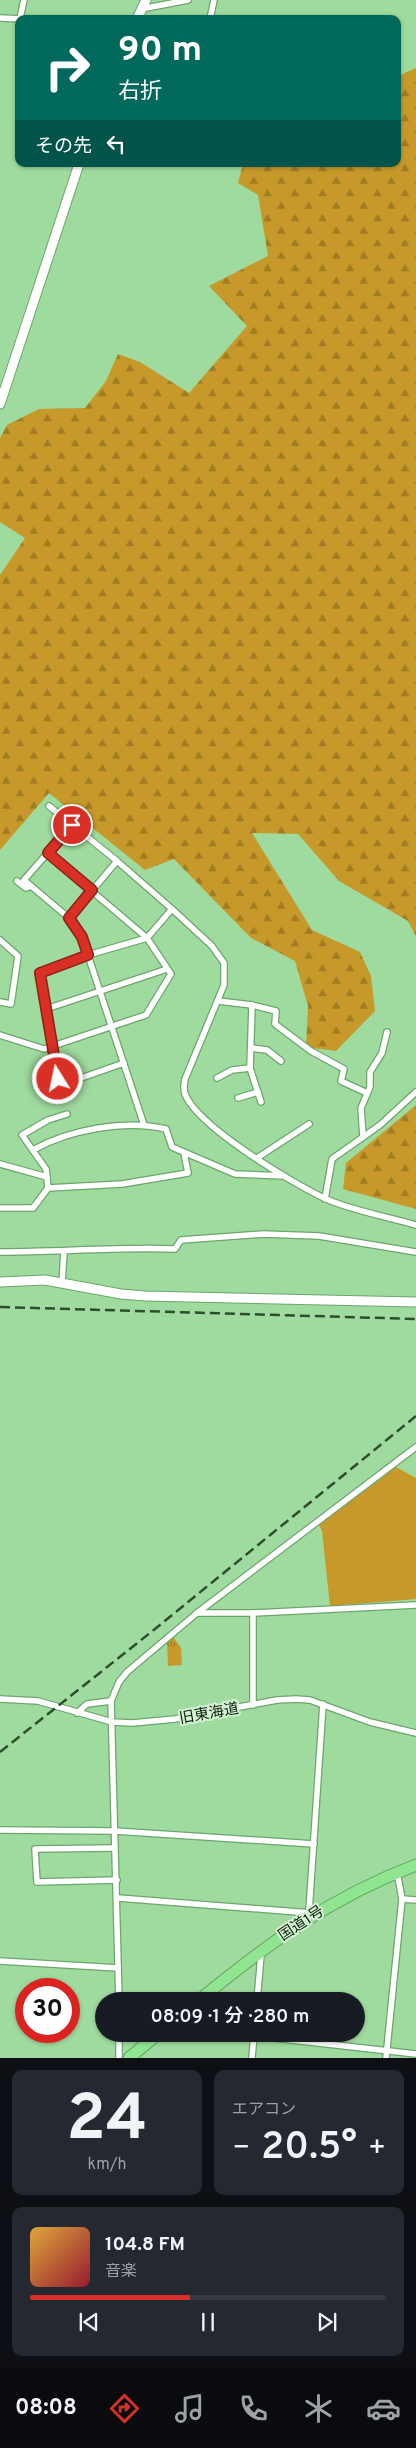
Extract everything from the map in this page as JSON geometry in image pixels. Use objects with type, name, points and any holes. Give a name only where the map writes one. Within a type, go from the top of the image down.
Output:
[{"type":"highway","name":"国道1号","points":[[209,1992],[311,1913],[397,1872],[416,1865]]},
{"type":"highway","points":[[129,2058],[148,2042]]},
{"type":"street","points":[[22,15],[24,0]]},
{"type":"street","points":[[139,15],[146,0]]},
{"type":"street","points":[[141,9],[188,0]]},
{"type":"street","points":[[211,15],[214,0]]},
{"type":"street","points":[[0,18],[15,18]]},
{"type":"street","points":[[0,404],[78,167]]},
{"type":"street","points":[[48,806],[117,861],[172,909],[212,946],[224,963],[224,985],[185,1079],[184,1092],[194,1106],[219,1132],[257,1158],[325,1199],[416,1225]]},
{"type":"street","points":[[72,825],[24,880],[69,918],[82,937],[144,1125]]},
{"type":"street","points":[[0,1035],[44,1049],[146,1015],[171,974],[147,938],[48,853]]},
{"type":"street","points":[[69,918],[117,861]]},
{"type":"street","points":[[17,881],[26,888],[31,886]]},
{"type":"street","points":[[124,1063],[64,1084],[58,1079],[40,973],[88,955],[147,938],[172,909]]},
{"type":"street","points":[[0,940],[18,956],[11,1004],[0,1002]]},
{"type":"street","points":[[46,1009],[167,969]]},
{"type":"street","points":[[218,1001],[252,1004],[276,1011],[275,1024],[312,1051],[344,1069],[341,1081],[368,1093]]},
{"type":"street","points":[[252,1004],[250,1068],[262,1102]]},
{"type":"street","points":[[363,1137],[361,1108],[368,1093],[370,1072],[382,1053],[387,1032]]},
{"type":"street","points":[[251,1048],[267,1050],[281,1061]]},
{"type":"street","points":[[217,1078],[232,1070],[250,1068]]},
{"type":"street","points":[[238,1098],[258,1092]]},
{"type":"street","points":[[325,1199],[332,1159],[380,1125],[416,1092]]},
{"type":"street","points":[[0,1208],[33,1208],[48,1188],[46,1169],[22,1135],[48,1120],[67,1114]]},
{"type":"street","points":[[33,1150],[52,1139],[128,1124],[144,1125],[166,1129],[172,1147],[235,1174],[286,1176]]},
{"type":"street","points":[[257,1158],[309,1124]]},
{"type":"street","points":[[48,1188],[122,1184],[188,1173],[184,1153]]},
{"type":"street","points":[[0,1164],[47,1177]]},
{"type":"street","points":[[0,1252],[64,1252],[127,1247],[175,1249],[181,1240],[262,1234],[319,1236],[416,1252]]},
{"type":"street","points":[[62,1283],[64,1252]]},
{"type":"street","points":[[0,1282],[45,1280],[122,1294],[145,1296],[416,1302]]},
{"type":"street","points":[[119,1992],[118,1898],[111,1701],[119,1682],[127,1672],[197,1613],[416,1447]]},
{"type":"street","points":[[197,1613],[254,1613],[416,1605]]},
{"type":"street","points":[[253,1705],[254,1613]]},
{"type":"street","name":"旧東海道","points":[[0,1698],[38,1701],[112,1722],[175,1719],[296,1699],[323,1704],[370,1722],[416,1733]]},
{"type":"street","points":[[77,1713],[87,1704],[111,1701]]},
{"type":"street","points":[[118,1898],[311,1913],[323,1704]]},
{"type":"street","points":[[0,1830],[115,1831],[314,1844]]},
{"type":"street","points":[[116,1848],[35,1849],[37,1882],[117,1880]]},
{"type":"street","points":[[386,2055],[402,1899],[397,1872]]},
{"type":"street","points":[[402,1899],[416,1900]]},
{"type":"street","points":[[258,1992],[260,1951]]},
{"type":"street","points":[[0,1961],[118,1968]]},
{"type":"street","points":[[119,2042],[120,2058]]},
{"type":"street","points":[[252,2058],[253,2042]]},
{"type":"street","points":[[300,2042],[386,2055],[416,2054]]},
{"type":"green space","points":[[416,68],[416,937],[408,921],[339,881],[298,834],[252,833],[312,930],[360,952],[371,976],[375,1011],[336,1051],[306,1047],[308,1006],[295,961],[251,938],[174,859],[145,870],[49,793],[0,850],[0,575],[25,538],[0,522],[0,438],[7,425],[39,409],[85,408],[106,381],[118,354],[140,362],[189,393],[247,326],[209,286],[268,256],[258,195],[238,183],[242,167],[401,167],[401,75]]},
{"type":"green space","points":[[416,1105],[416,1209],[343,1189],[346,1163]]},
{"type":"green space","points":[[396,1467],[416,1478],[416,1599],[330,1606],[322,1531],[319,1525]]},
{"type":"green space","points":[[174,1638],[181,1648],[182,1665],[168,1666],[167,1642]]},
{"type":"railway","points":[[0,1307],[416,1319]]},
{"type":"railway","points":[[0,1752],[155,1629],[416,1416]]},
{"type":"route","points":[[58,1079],[40,973],[88,955],[82,937],[69,918],[92,890],[48,853],[72,825]]}]
